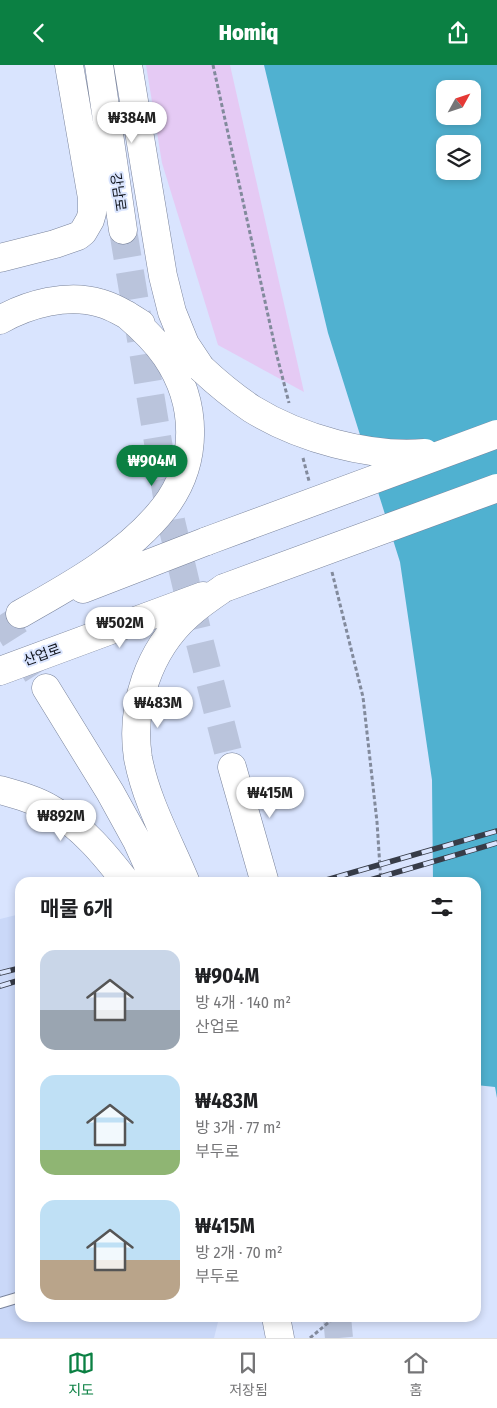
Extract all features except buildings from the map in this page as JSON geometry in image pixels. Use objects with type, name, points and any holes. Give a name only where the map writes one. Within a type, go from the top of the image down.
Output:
[{"type":"main road","points":[[0,257],[70,240],[83,233],[90,220],[92,213],[90,188],[69,65]]},
{"type":"main road","name":"강남로","points":[[99,65],[123,230]]},
{"type":"main road","points":[[128,65],[163,276],[172,312],[185,344],[201,368]]},
{"type":"main road","points":[[0,320],[17,310],[42,303],[71,299],[100,302],[127,315],[166,341],[227,391],[254,410],[313,437],[350,447],[386,453],[423,453],[468,445]]},
{"type":"main road","points":[[10,618],[92,571],[146,528],[164,508],[180,483],[188,458],[191,432],[188,406],[180,381],[166,356],[148,334],[127,315]]},
{"type":"main road","points":[[10,618],[207,541],[497,434]]},
{"type":"main road","name":"산업로","points":[[0,671],[497,488]]},
{"type":"main road","points":[[184,877],[146,786],[138,757],[138,711],[142,688],[159,650],[186,616],[224,588]]},
{"type":"main road","points":[[46,688],[110,792],[137,841],[153,877]]},
{"type":"main road","points":[[232,767],[263,877]]},
{"type":"main road","points":[[0,790],[27,798],[52,809],[73,824],[93,843],[122,877]]},
{"type":"lane","points":[[0,1303],[15,1298]]},
{"type":"path","points":[[213,65],[289,404]]},
{"type":"path","points":[[301,451],[311,490]]},
{"type":"path","points":[[330,566],[363,697],[377,822],[381,877]]},
{"type":"path","points":[[310,1338],[328,1322]]},
{"type":"shaded area","points":[[146,65],[230,65],[304,392],[218,345],[162,163]]},
{"type":"shaded area","points":[[15,915],[15,1322],[218,1322],[214,1338],[0,1338],[0,919]]},
{"type":"water","points":[[264,65],[497,65],[497,1098],[495,1087],[481,1086],[481,877],[433,877],[432,780],[400,562],[328,333]]},
{"type":"tunnel","points":[[123,230],[171,521],[232,767]]},
{"type":"tunnel","points":[[0,615],[46,688]]},
{"type":"tunnel","points":[[337,1322],[339,1338]]},
{"type":"railway","points":[[337,877],[497,831]]},
{"type":"railway","points":[[381,877],[497,843]]},
{"type":"railway","points":[[0,973],[15,969]]},
{"type":"railway","points":[[0,986],[15,982]]}]
